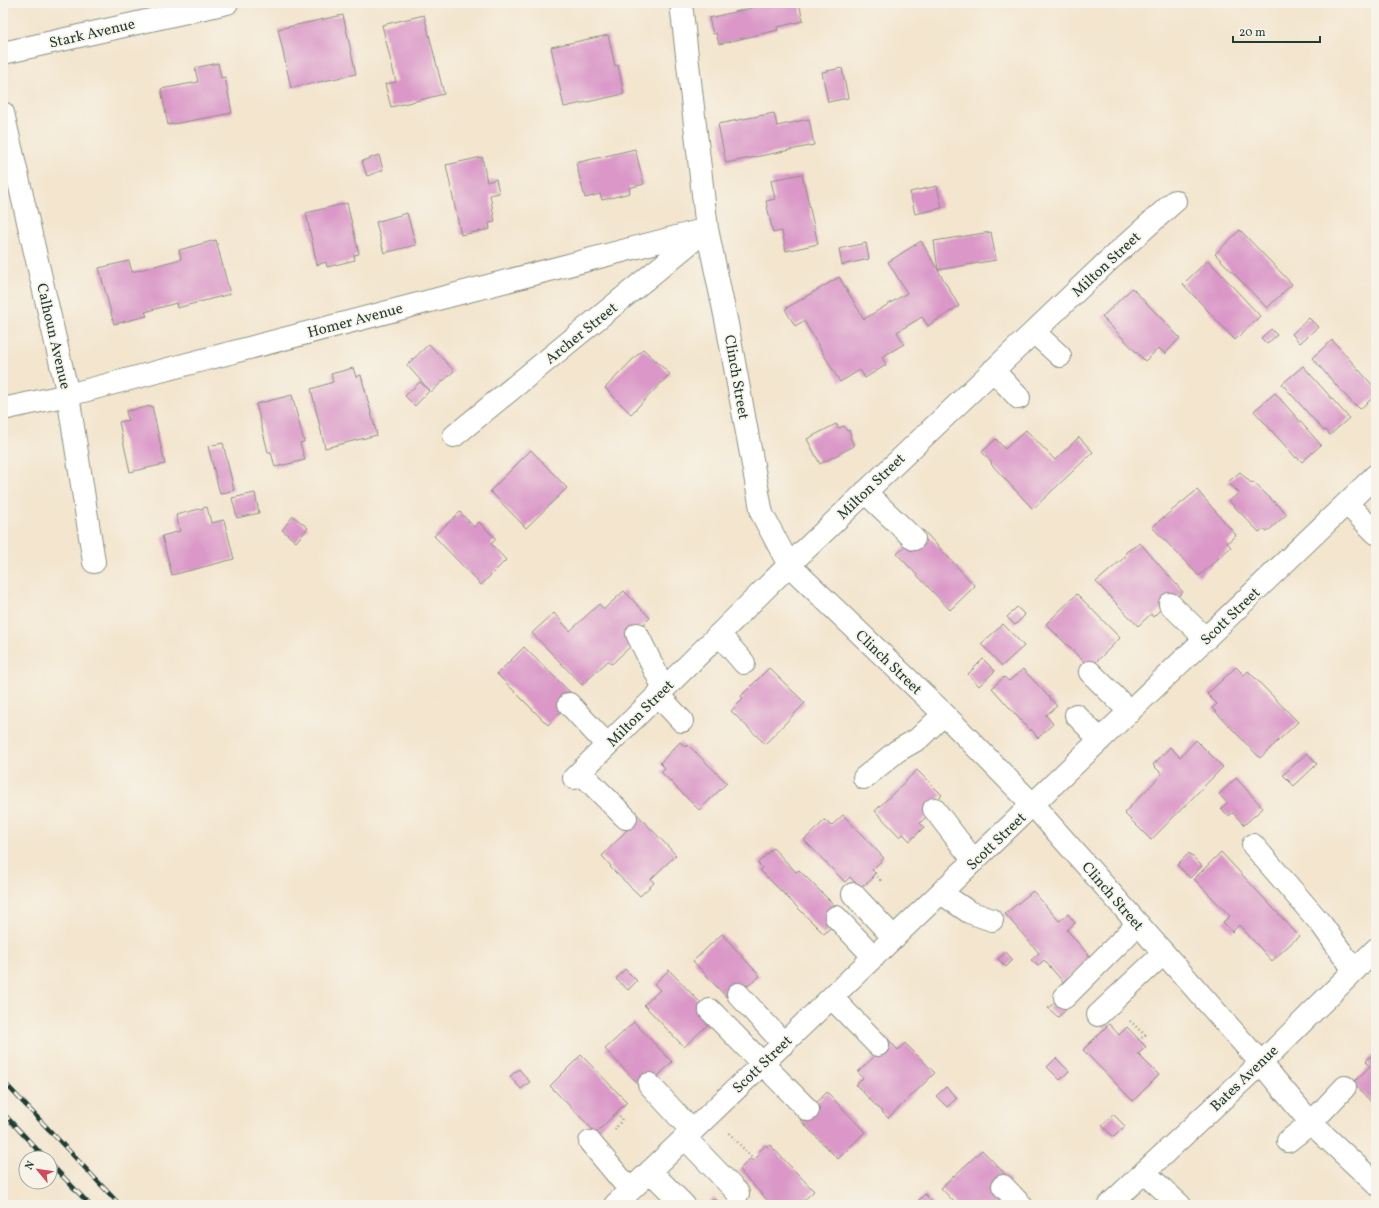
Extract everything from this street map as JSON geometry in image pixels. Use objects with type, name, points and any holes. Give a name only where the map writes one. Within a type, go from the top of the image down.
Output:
[{"type":"street","name":"Stark Avenue","points":[[3,53],[227,3]]},
{"type":"street","name":"Clinch Street","points":[[681,3],[707,229],[727,324],[762,514],[789,565],[944,714],[1033,805],[1261,1063],[1311,1123],[1376,1184]]},
{"type":"street","name":"Calhoun Avenue","points":[[3,113],[68,395],[94,562]]},
{"type":"street","name":"Milton Street","points":[[626,818],[577,775],[865,492],[1107,262],[1175,201]]},
{"type":"street","name":"Homer Avenue","points":[[3,409],[68,395],[707,229]]},
{"type":"street","name":"Archer Street","points":[[454,436],[707,229]]},
{"type":"street","points":[[1034,332],[1060,356]]},
{"type":"street","points":[[993,370],[1019,398]]},
{"type":"street","name":"Scott Street","points":[[623,1198],[1376,475]]},
{"type":"street","points":[[865,492],[914,539]]},
{"type":"street","points":[[1347,504],[1376,533]]},
{"type":"street","points":[[1170,604],[1206,639]]},
{"type":"street","points":[[637,634],[661,692],[682,721]]},
{"type":"street","points":[[719,634],[744,663]]},
{"type":"street","points":[[1090,672],[1130,712]]},
{"type":"street","points":[[569,704],[607,745]]},
{"type":"street","points":[[864,778],[897,751],[918,740],[944,714]]},
{"type":"street","points":[[1076,715],[1100,740]]},
{"type":"street","points":[[934,809],[974,861]]},
{"type":"street","points":[[1253,846],[1322,925],[1354,970]]},
{"type":"street","points":[[941,893],[969,912],[992,920]]},
{"type":"street","points":[[853,894],[894,938]]},
{"type":"street","points":[[836,917],[874,957]]},
{"type":"street","points":[[1065,997],[1138,924]]},
{"type":"street","name":"Bates Avenue","points":[[1109,1205],[1261,1063],[1376,949]]},
{"type":"street","points":[[1098,1016],[1164,953]]},
{"type":"street","points":[[738,994],[784,1044]]},
{"type":"street","points":[[832,998],[878,1045]]},
{"type":"street","points":[[710,1010],[808,1110]]},
{"type":"street","points":[[649,1084],[738,1194]]},
{"type":"street","points":[[1288,1141],[1311,1123],[1346,1087]]},
{"type":"street","points":[[590,1142],[623,1198]]},
{"type":"street","points":[[650,1171],[684,1205]]},
{"type":"street","points":[[1144,1172],[1180,1205]]},
{"type":"street","points":[[1003,1186],[1021,1205]]},
{"type":"path","points":[[710,1114],[754,1160]]},
{"type":"building","points":[[773,3],[799,3],[803,21],[777,27],[778,30],[719,44],[716,33],[713,34],[709,18]]},
{"type":"building","points":[[343,15],[356,74],[291,88],[278,29]]},
{"type":"building","points":[[424,15],[444,94],[391,107],[385,84],[396,82],[382,25]]},
{"type":"building","points":[[608,35],[615,66],[618,65],[624,94],[564,107],[551,47]]},
{"type":"building","points":[[218,63],[221,78],[225,77],[232,113],[168,125],[161,89],[198,82],[195,68]]},
{"type":"building","points":[[842,68],[848,98],[828,102],[822,72]]},
{"type":"building","points":[[774,113],[777,126],[809,119],[814,145],[726,163],[718,124]]},
{"type":"building","points":[[635,149],[644,184],[629,188],[630,193],[602,200],[600,194],[585,198],[576,163]]},
{"type":"building","points":[[379,155],[383,170],[367,176],[362,161]]},
{"type":"building","points":[[482,157],[487,182],[496,179],[499,193],[490,195],[495,222],[489,223],[490,229],[461,235],[446,165]]},
{"type":"building","points":[[802,174],[818,244],[786,251],[782,231],[773,233],[766,201],[775,199],[771,180]]},
{"type":"building","points":[[937,186],[942,208],[915,214],[910,192]]},
{"type":"building","points":[[347,203],[359,254],[354,255],[355,260],[327,267],[326,262],[317,265],[306,213]]},
{"type":"building","points":[[407,213],[416,245],[384,253],[376,222]]},
{"type":"building","points":[[1240,230],[1292,284],[1267,308],[1215,254]]},
{"type":"building","points":[[991,232],[996,260],[938,270],[934,241]]},
{"type":"building","points":[[216,240],[230,294],[177,308],[176,303],[145,312],[147,316],[114,324],[99,268],[129,261],[132,272],[181,259],[179,250]]},
{"type":"building","points":[[921,241],[959,306],[928,326],[922,317],[897,332],[904,344],[882,357],[886,365],[865,378],[860,370],[840,382],[804,321],[795,326],[785,309],[839,277],[864,319],[907,293],[888,262]]},
{"type":"building","points":[[866,243],[869,259],[842,265],[839,249]]},
{"type":"building","points":[[1208,260],[1260,316],[1235,340],[1183,284]]},
{"type":"building","points":[[1132,288],[1180,338],[1165,354],[1159,348],[1145,361],[1102,317]]},
{"type":"building","points":[[1309,318],[1318,327],[1300,343],[1292,334]]},
{"type":"building","points":[[1271,329],[1277,335],[1267,344],[1261,338]]},
{"type":"building","points":[[1332,340],[1376,389],[1376,395],[1360,409],[1355,404],[1354,405],[1312,358]]},
{"type":"building","points":[[429,344],[454,371],[431,392],[407,365]]},
{"type":"building","points":[[643,349],[670,374],[631,414],[605,388]]},
{"type":"building","points":[[1303,366],[1349,418],[1330,435],[1326,430],[1324,431],[1282,384]]},
{"type":"building","points":[[353,368],[356,377],[361,375],[377,435],[325,448],[311,389],[333,382],[331,374]]},
{"type":"building","points":[[420,382],[429,391],[415,406],[405,396]]},
{"type":"building","points":[[1275,393],[1321,445],[1302,462],[1297,457],[1296,458],[1254,411]]},
{"type":"building","points":[[292,395],[304,442],[300,443],[305,460],[275,467],[271,452],[268,452],[256,404]]},
{"type":"building","points":[[152,406],[165,464],[130,472],[119,422],[128,420],[126,411]]},
{"type":"building","points":[[836,424],[838,428],[844,426],[847,431],[849,430],[854,446],[820,464],[807,439]]},
{"type":"building","points":[[1026,430],[1055,460],[1079,437],[1093,452],[1033,509],[991,464],[992,463],[982,452],[996,439],[1005,449]]},
{"type":"building","points":[[223,443],[234,490],[220,494],[208,446]]},
{"type":"building","points":[[531,450],[567,488],[526,528],[490,491]]},
{"type":"building","points":[[1240,472],[1251,483],[1253,482],[1287,514],[1267,532],[1263,529],[1259,532],[1229,501],[1239,493],[1228,482]]},
{"type":"building","points":[[1197,490],[1236,535],[1227,543],[1231,547],[1199,576],[1152,527]]},
{"type":"building","points":[[255,493],[259,513],[237,518],[232,498]]},
{"type":"building","points":[[207,507],[211,523],[224,520],[234,559],[172,575],[162,536],[180,531],[176,515]]},
{"type":"building","points":[[460,512],[474,527],[479,522],[496,539],[491,544],[506,560],[481,585],[434,536]]},
{"type":"building","points":[[293,516],[308,528],[296,542],[282,530]]},
{"type":"building","points":[[923,530],[975,586],[950,610],[897,554]]},
{"type":"building","points":[[1140,543],[1183,592],[1153,617],[1151,614],[1138,626],[1096,582],[1125,557],[1126,552]]},
{"type":"building","points":[[624,591],[650,618],[630,637],[635,642],[612,664],[608,661],[582,685],[532,633],[554,613],[570,631],[599,604],[604,609]]},
{"type":"building","points":[[1077,594],[1120,638],[1090,668],[1046,624]]},
{"type":"building","points":[[1017,607],[1025,615],[1015,625],[1007,617]]},
{"type":"building","points":[[1003,624],[1024,646],[1002,666],[981,644]]},
{"type":"building","points":[[524,647],[575,697],[548,725],[497,674]]},
{"type":"building","points":[[983,659],[995,671],[979,686],[968,674]]},
{"type":"building","points":[[1236,667],[1244,675],[1248,671],[1298,722],[1260,758],[1212,708],[1217,704],[1207,694]]},
{"type":"building","points":[[769,668],[805,703],[765,744],[731,711],[743,699],[741,696]]},
{"type":"building","points":[[1023,669],[1057,706],[1046,715],[1053,724],[1038,738],[992,688],[1004,677],[1009,681]]},
{"type":"building","points":[[1196,740],[1223,767],[1151,840],[1124,813],[1162,774],[1153,765],[1170,747],[1180,757]]},
{"type":"building","points":[[680,742],[685,747],[688,745],[727,783],[699,810],[661,772],[665,768],[660,763]]},
{"type":"building","points":[[1307,753],[1317,764],[1294,786],[1283,775]]},
{"type":"building","points":[[917,770],[942,795],[938,799],[932,811],[920,823],[924,827],[910,841],[903,834],[900,837],[875,811]]},
{"type":"building","points":[[1236,778],[1263,808],[1244,825],[1233,813],[1228,816],[1221,808],[1227,803],[1219,794]]},
{"type":"building","points":[[633,810],[676,855],[651,879],[654,883],[640,896],[610,867],[611,866],[602,856],[627,830],[620,823]]},
{"type":"building","points":[[843,815],[884,858],[872,870],[875,873],[872,877],[873,878],[860,888],[850,877],[845,882],[804,840],[825,820],[831,826]]},
{"type":"building","points":[[773,848],[796,872],[799,870],[841,912],[835,923],[824,934],[760,870],[762,868],[758,863]]},
{"type":"building","points":[[1221,852],[1299,936],[1272,961],[1239,925],[1232,932],[1223,922],[1230,916],[1194,879]]},
{"type":"building","points":[[1189,853],[1202,866],[1190,878],[1177,865]]},
{"type":"building","points":[[1033,891],[1059,921],[1068,914],[1075,923],[1067,930],[1091,958],[1063,982],[1044,960],[1038,966],[1031,960],[1039,953],[1005,914]]},
{"type":"building","points":[[722,934],[760,976],[748,986],[747,985],[730,1001],[693,961]]},
{"type":"building","points":[[1006,952],[1013,960],[1006,967],[998,959]]},
{"type":"building","points":[[625,969],[637,981],[628,990],[616,979]]},
{"type":"building","points":[[669,970],[715,1018],[684,1047],[644,1005],[660,990],[654,984]]},
{"type":"building","points":[[1060,998],[1069,1007],[1058,1017],[1048,1008]]},
{"type":"building","points":[[634,1022],[672,1062],[644,1090],[605,1049]]},
{"type":"building","points":[[1109,1024],[1119,1035],[1127,1027],[1146,1047],[1138,1054],[1159,1075],[1133,1101],[1083,1050]]},
{"type":"building","points":[[886,1037],[898,1050],[905,1043],[935,1073],[888,1118],[856,1085],[863,1078],[858,1072],[877,1054]]},
{"type":"building","points":[[1376,1051],[1376,1107],[1353,1083],[1370,1066],[1366,1061]]},
{"type":"building","points":[[581,1055],[627,1102],[596,1133],[550,1086]]},
{"type":"building","points":[[1056,1058],[1069,1071],[1060,1080],[1047,1067]]},
{"type":"building","points":[[519,1069],[530,1082],[521,1089],[510,1076]]},
{"type":"building","points":[[946,1087],[957,1098],[947,1107],[936,1096]]},
{"type":"building","points":[[827,1092],[865,1132],[838,1159],[800,1120]]},
{"type":"building","points":[[1113,1114],[1125,1126],[1114,1137],[1102,1126]]},
{"type":"building","points":[[766,1145],[768,1147],[770,1145],[814,1191],[799,1205],[764,1205],[768,1201],[739,1170],[750,1159],[753,1161],[759,1155],[757,1153]]},
{"type":"building","points":[[982,1150],[1010,1179],[1008,1201],[1003,1205],[957,1205],[941,1188]]},
{"type":"building","points":[[925,1194],[935,1205],[914,1205]]},
{"type":"building","points":[[714,1198],[721,1205],[706,1205]]},
{"type":"railway","points":[[3,1081],[120,1205]]},
{"type":"railway","points":[[3,1113],[38,1150]]},
{"type":"railway","points":[[58,1171],[90,1205]]}]
